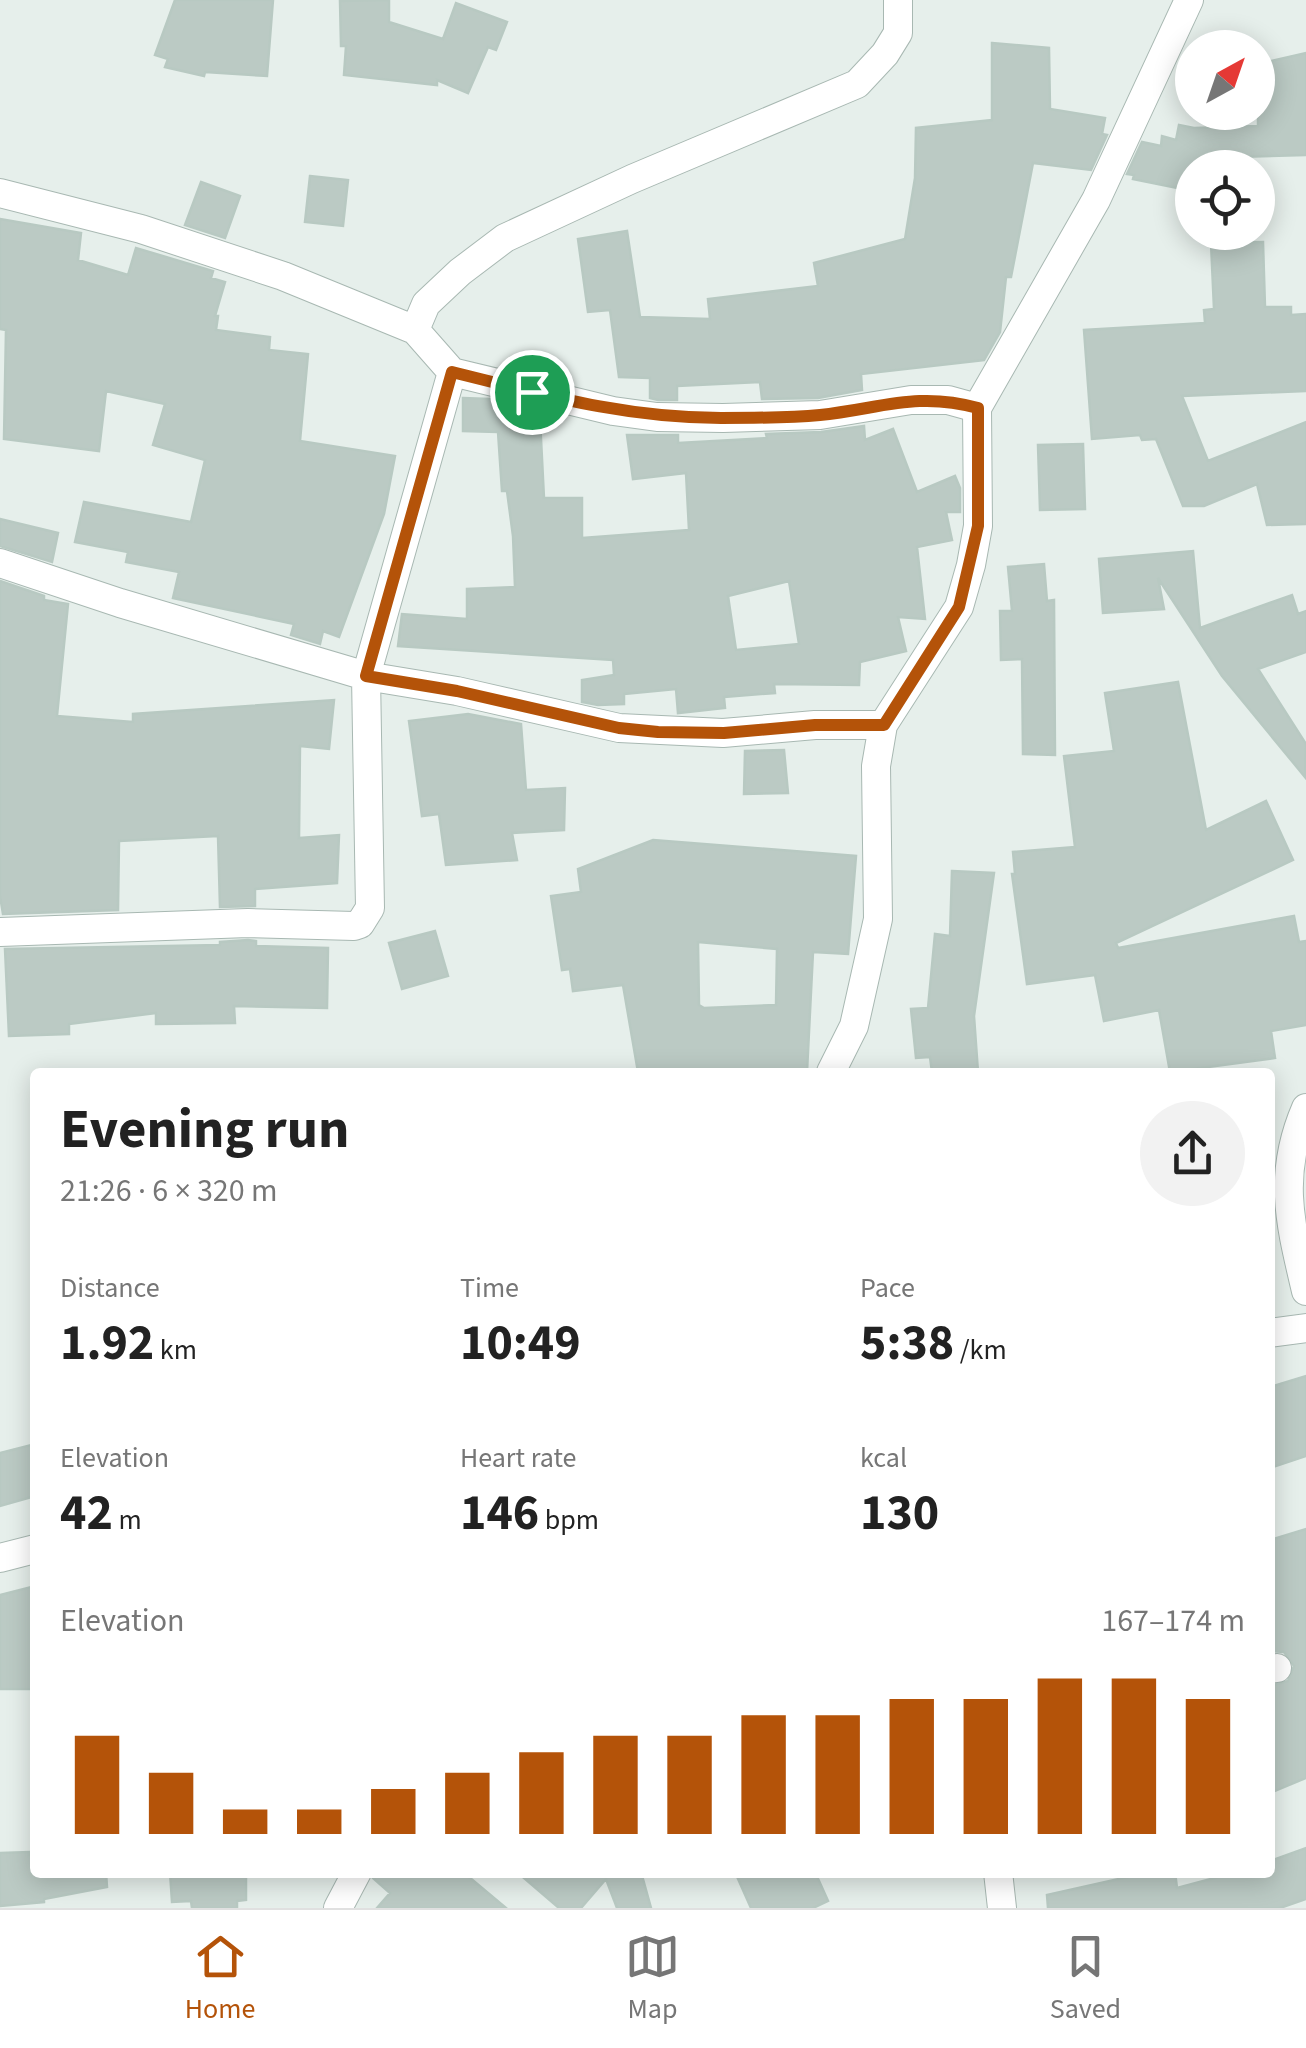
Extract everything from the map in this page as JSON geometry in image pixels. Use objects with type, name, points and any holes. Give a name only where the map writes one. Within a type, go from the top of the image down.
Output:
[{"type":"street","points":[[415,330],[426,304],[505,238],[857,84],[885,54],[898,33],[898,0]]},
{"type":"street","points":[[833,1068],[854,1026],[878,919],[876,766],[884,725],[959,607],[978,526],[978,408],[1096,200],[1189,0]]},
{"type":"street","points":[[0,193],[176,240],[283,276],[415,330],[452,372],[613,411],[658,417],[820,415],[910,400],[948,400],[978,408]]},
{"type":"street","points":[[0,932],[248,923],[360,924],[370,908],[366,676],[452,372]]},
{"type":"street","points":[[0,564],[120,604],[366,676],[457,691],[619,728],[724,733],[815,725],[884,725]]},
{"type":"street","points":[[1306,1108],[1287,1169],[1292,1230],[1306,1291]]},
{"type":"street","points":[[1275,1332],[1306,1328]]},
{"type":"street","points":[[0,1558],[30,1550]]},
{"type":"street","points":[[338,1908],[354,1878]]},
{"type":"street","points":[[999,1878],[1002,1908]]},
{"type":"building","points":[[175,0],[273,0],[267,76],[205,72],[204,76],[165,67],[168,59],[155,55]]},
{"type":"building","points":[[389,0],[389,22],[443,39],[456,3],[507,22],[496,50],[488,47],[468,93],[437,80],[437,85],[344,75],[346,46],[341,46],[340,1]]},
{"type":"building","points":[[992,43],[1049,48],[1050,109],[1105,118],[1102,134],[1107,135],[1091,170],[1033,163],[1011,277],[1006,277],[1000,332],[984,360],[861,374],[862,390],[818,398],[762,399],[760,382],[677,386],[677,400],[658,400],[650,398],[650,378],[619,377],[610,310],[588,312],[578,239],[627,231],[640,317],[710,319],[708,299],[818,286],[814,263],[905,239],[915,178],[916,128],[992,120]]},
{"type":"building","points":[[1306,53],[1306,155],[1275,156],[1275,150],[1175,150],[1175,188],[1133,179],[1134,175],[1127,174],[1142,142],[1161,146],[1162,136],[1176,140],[1178,130],[1275,130],[1275,60]]},
{"type":"building","points":[[310,176],[348,180],[343,226],[305,222]]},
{"type":"building","points":[[201,182],[240,196],[225,238],[185,225]]},
{"type":"building","points":[[0,219],[81,233],[78,260],[128,275],[136,248],[213,271],[211,278],[225,282],[215,316],[216,330],[270,337],[269,350],[308,354],[300,441],[395,456],[384,514],[339,637],[323,631],[320,644],[291,635],[294,624],[173,598],[179,572],[126,562],[128,552],[75,542],[84,502],[191,522],[205,460],[153,445],[165,404],[106,391],[99,451],[4,439],[6,330],[0,329]]},
{"type":"building","points":[[1211,250],[1263,250],[1265,307],[1291,307],[1291,315],[1306,314],[1306,391],[1182,396],[1208,461],[1306,422],[1306,524],[1267,525],[1257,484],[1204,506],[1183,506],[1156,439],[1142,440],[1140,435],[1092,439],[1084,330],[1205,323],[1204,310],[1214,309]]},
{"type":"building","points":[[463,398],[490,399],[530,409],[531,419],[540,419],[544,498],[582,498],[582,538],[689,530],[686,473],[633,479],[627,435],[678,435],[678,443],[767,438],[766,434],[864,426],[865,440],[893,429],[917,492],[955,476],[960,488],[960,512],[946,512],[952,540],[917,547],[925,619],[898,617],[906,651],[860,662],[859,685],[774,684],[775,693],[724,697],[725,708],[678,713],[676,689],[624,694],[624,704],[598,705],[582,702],[582,680],[614,675],[613,660],[398,646],[402,614],[467,619],[467,589],[515,587],[513,536],[507,491],[502,491],[498,432],[463,431]],"holes":[[[789,581],[799,644],[736,650],[728,596]]]},
{"type":"building","points":[[1083,444],[1085,509],[1040,510],[1038,445]]},
{"type":"building","points":[[0,519],[58,533],[52,562],[0,546]]},
{"type":"building","points":[[1193,551],[1200,628],[1292,595],[1298,614],[1306,611],[1306,652],[1258,669],[1306,744],[1305,777],[1222,676],[1158,578],[1164,609],[1103,613],[1099,559]]},
{"type":"building","points":[[1044,564],[1047,601],[1054,600],[1055,755],[1023,754],[1022,659],[1001,660],[1000,611],[1012,611],[1008,567]]},
{"type":"building","points":[[0,581],[44,596],[44,600],[68,604],[57,716],[133,722],[133,714],[334,700],[329,749],[300,746],[299,838],[339,835],[337,883],[255,889],[255,906],[220,907],[218,836],[119,841],[118,910],[3,914]]},
{"type":"building","points":[[1178,682],[1206,830],[1266,801],[1293,860],[1116,943],[1118,948],[1294,916],[1299,942],[1306,941],[1306,1025],[1271,1031],[1275,1058],[1169,1068],[1159,1010],[1104,1021],[1095,975],[1027,984],[1012,874],[1013,852],[1075,847],[1064,756],[1114,751],[1105,693]]},
{"type":"building","points":[[468,714],[521,724],[526,790],[565,788],[564,830],[512,833],[517,860],[446,865],[439,814],[422,816],[409,721]]},
{"type":"building","points":[[784,750],[788,793],[744,794],[745,751]]},
{"type":"building","points":[[653,840],[856,856],[848,954],[813,952],[807,1068],[637,1068],[623,985],[573,991],[570,969],[562,970],[551,896],[581,892],[578,869]],"holes":[[[698,942],[777,949],[776,1005],[699,1005]]]},
{"type":"building","points":[[952,871],[994,873],[974,1016],[978,1068],[931,1068],[930,1057],[916,1058],[911,1009],[928,1008],[935,934],[950,936]]},
{"type":"building","points":[[435,931],[448,976],[402,989],[389,943]]},
{"type":"building","points":[[256,941],[256,946],[328,948],[327,1008],[234,1006],[235,1023],[156,1024],[156,1013],[69,1024],[69,1034],[9,1036],[5,949],[220,945]]},
{"type":"building","points":[[1306,1376],[1306,1456],[1275,1466],[1275,1385]]},
{"type":"building","points":[[30,1445],[30,1497],[0,1506],[0,1453]]},
{"type":"building","points":[[1306,1529],[1306,1778],[1275,1791],[1275,1685],[1288,1681],[1294,1666],[1284,1652],[1275,1651],[1275,1538]]},
{"type":"building","points":[[30,1587],[30,1689],[0,1689],[0,1595]]},
{"type":"building","points":[[1306,1848],[1306,1899],[1280,1908],[1048,1908],[1047,1895],[1123,1878],[1176,1878],[1177,1888],[1214,1878],[1275,1878],[1275,1859]]},
{"type":"building","points":[[29,1852],[30,1878],[106,1878],[107,1887],[44,1902],[0,1906],[0,1853]]},
{"type":"building","points":[[170,1878],[246,1878],[246,1900],[237,1901],[237,1908],[192,1908],[191,1901],[172,1902]]},
{"type":"building","points":[[373,1878],[470,1878],[506,1908],[377,1908],[390,1893]]},
{"type":"building","points":[[524,1878],[643,1878],[651,1908],[617,1908],[606,1879],[581,1908],[559,1908]]},
{"type":"building","points":[[738,1878],[818,1878],[828,1901],[813,1908],[751,1908]]},
{"type":"route","points":[[452,372],[532,392],[658,417],[820,415],[910,400],[948,400],[978,408],[978,526],[959,607],[884,725],[815,725],[724,733],[658,732],[619,728],[457,691],[366,676],[452,372]]}]
